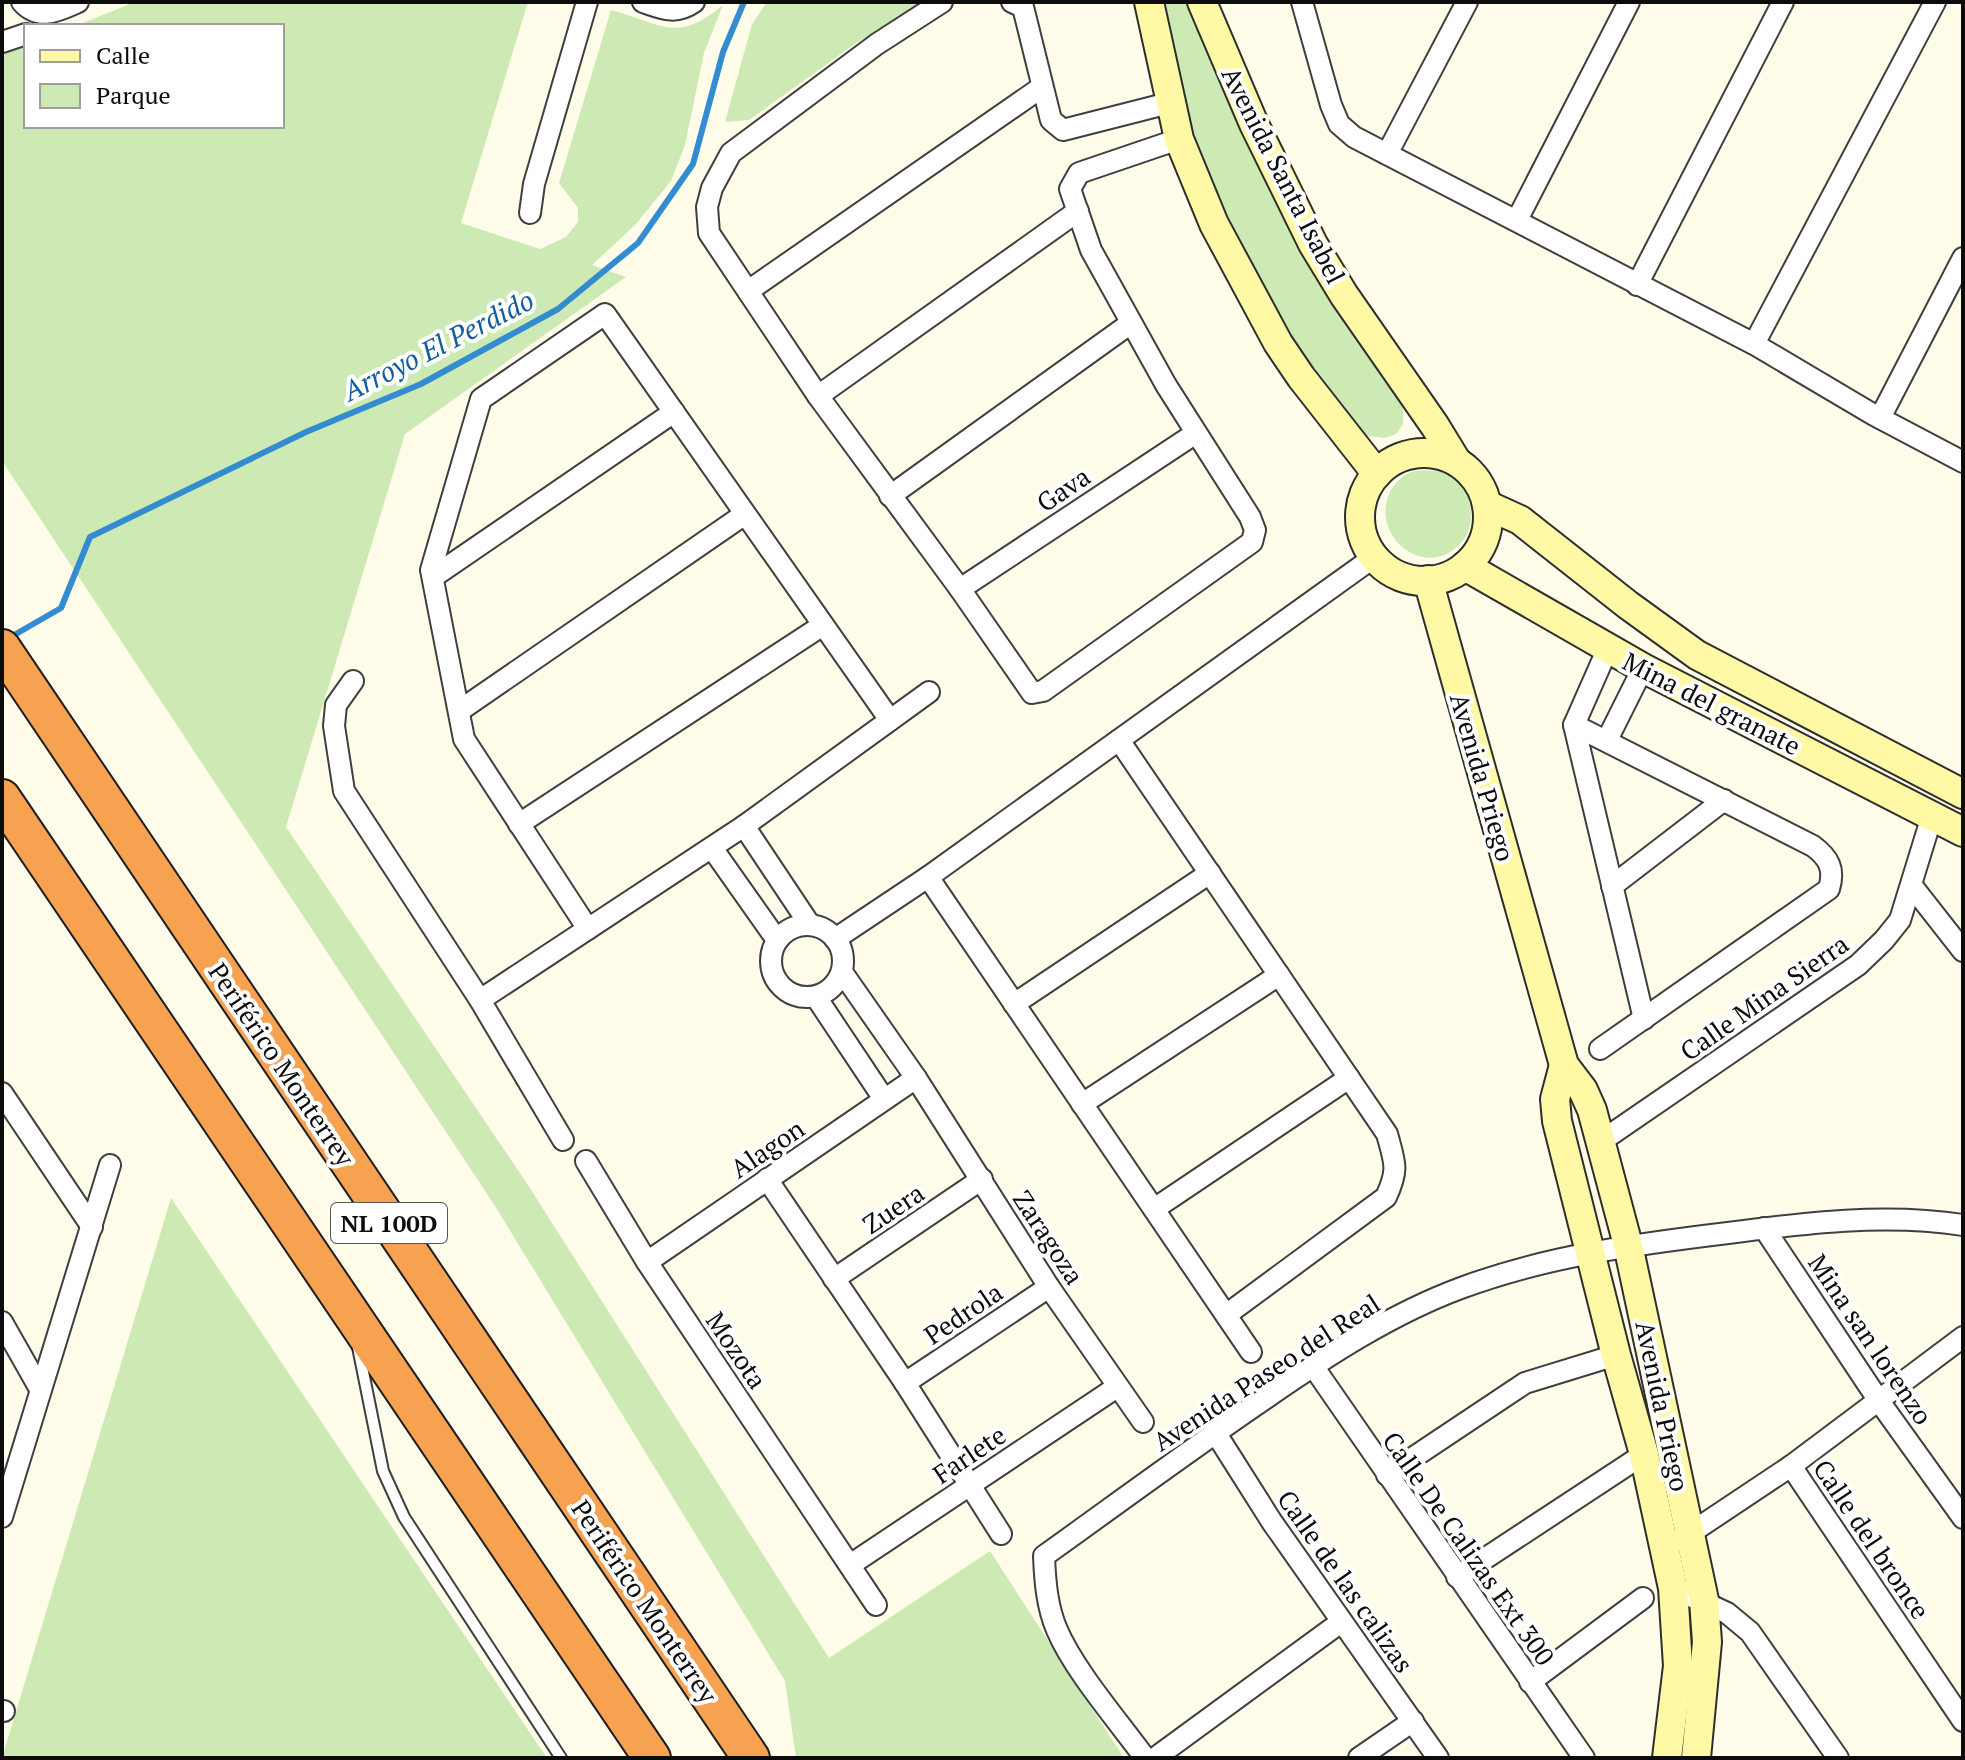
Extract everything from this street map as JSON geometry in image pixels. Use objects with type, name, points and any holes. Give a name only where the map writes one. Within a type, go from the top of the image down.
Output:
[{"type":"highway","name":"Periférico Monterrey","points":[[2,648],[751,1758]]},
{"type":"highway","name":"NL 100D","points":[[2,798],[652,1758]]},
{"type":"street","points":[[29,14],[52,13],[78,2]]},
{"type":"street","points":[[530,213],[534,184],[587,2]]},
{"type":"street","points":[[643,2],[668,11],[684,9],[694,2]]},
{"type":"street","points":[[942,2],[877,44],[731,153],[712,188],[707,207],[709,233],[818,396],[1032,693],[1043,691],[1252,542],[1255,530],[1250,517],[1131,323],[1091,250],[1070,189],[1079,173],[1179,139]]},
{"type":"street","points":[[1012,2],[1023,7],[1051,120],[1063,130],[1169,103]]},
{"type":"street","points":[[1149,2],[1179,139],[1235,266],[1301,377],[1377,474]]},
{"type":"street","name":"Avenida Santa Isabel","points":[[1202,2],[1254,124],[1313,244],[1457,462]]},
{"type":"street","points":[[1302,2],[1331,105],[1339,124],[1354,137],[1754,344],[1880,418],[1963,462]]},
{"type":"street","points":[[1387,154],[1467,2]]},
{"type":"street","points":[[1517,220],[1629,2]]},
{"type":"street","points":[[1637,285],[1783,2]]},
{"type":"street","points":[[1754,344],[1935,2]]},
{"type":"street","points":[[2,42],[24,35]]},
{"type":"street","points":[[748,291],[1042,87]]},
{"type":"street","points":[[818,396],[1078,211]]},
{"type":"street","points":[[1880,418],[1963,258]]},
{"type":"street","points":[[588,929],[464,739],[431,570],[481,399],[543,356],[605,314],[890,720]]},
{"type":"street","points":[[890,496],[1131,323]]},
{"type":"street","points":[[433,577],[674,412]]},
{"type":"street","name":"Gava","points":[[960,589],[1196,433]]},
{"type":"street","points":[[1417,453],[1444,456],[1457,462],[1477,480],[1487,505],[1488,518],[1482,544],[1465,566],[1454,573],[1428,580],[1399,575],[1374,557],[1361,530],[1360,515],[1368,486],[1389,464],[1417,453]]},
{"type":"street","points":[[1487,505],[1520,520],[1697,655],[1963,794]]},
{"type":"street","points":[[459,711],[745,514]]},
{"type":"street","points":[[835,939],[928,877],[1374,557]]},
{"type":"street","name":"Mina del granate","points":[[1465,566],[1643,668],[1963,832]]},
{"type":"street","name":"Avenida Priego","points":[[1428,580],[1564,1065],[1587,1099],[1628,1245],[1704,1600],[1707,1642],[1696,1758]]},
{"type":"street","points":[[519,824],[823,625]]},
{"type":"street","points":[[1608,648],[1574,725],[1644,1019]]},
{"type":"street","points":[[1607,740],[1643,668]]},
{"type":"street","points":[[353,681],[336,705],[334,726],[344,791],[480,1000],[563,1140]]},
{"type":"street","points":[[480,1000],[712,848],[929,692]]},
{"type":"street","points":[[1574,725],[1813,846],[1824,854],[1832,867],[1829,889],[1600,1049]]},
{"type":"street","points":[[1119,740],[1387,1134],[1396,1176],[1386,1197],[1226,1315]]},
{"type":"street","points":[[1612,886],[1724,800]]},
{"type":"street","name":"Calle Mina Sierra","points":[[1600,1142],[1858,965],[1884,940],[1900,920],[1932,816]]},
{"type":"street","points":[[744,826],[810,925]]},
{"type":"street","points":[[712,848],[777,940]]},
{"type":"street","points":[[1014,1004],[1210,873]]},
{"type":"street","points":[[928,877],[1251,1352]]},
{"type":"street","points":[[1912,886],[1963,951]]},
{"type":"street","points":[[810,925],[822,928],[835,939],[843,954],[842,972],[836,983],[816,997],[803,998],[781,987],[773,976],[771,951],[786,931],[810,925]]},
{"type":"street","name":"Zaragoza","points":[[842,972],[916,1078],[1049,1287],[1143,1422]]},
{"type":"street","points":[[1082,1104],[1279,975]]},
{"type":"street","points":[[816,997],[884,1099]]},
{"type":"street","name":"Avenida Priego","points":[[1564,1065],[1555,1109],[1644,1454],[1673,1588],[1678,1666],[1667,1758]]},
{"type":"street","name":"Alagon","points":[[647,1262],[916,1078]]},
{"type":"street","points":[[1154,1209],[1349,1078]]},
{"type":"street","points":[[2,1093],[92,1227]]},
{"type":"street","name":"Mozota","points":[[586,1161],[647,1262],[876,1605]]},
{"type":"street","points":[[2,1517],[110,1165]]},
{"type":"street","points":[[767,1179],[905,1383],[1001,1534]]},
{"type":"street","name":"Zuera","points":[[834,1279],[982,1179]]},
{"type":"street","name":"Avenida Paseo del Real","points":[[1145,1758],[1071,1656],[1057,1630],[1049,1603],[1044,1556],[1215,1432],[1313,1366],[1412,1308],[1509,1272],[1591,1252],[1764,1228],[1858,1220],[1932,1220],[1963,1225]]},
{"type":"street","name":"Mina san lorenzo","points":[[1764,1228],[1879,1401],[1956,1495],[1963,1518]]},
{"type":"street","name":"Pedrola","points":[[905,1383],[1049,1287]]},
{"type":"street","points":[[2,1322],[40,1389]]},
{"type":"street","points":[[1666,1549],[1791,1466],[1963,1337]]},
{"type":"street","points":[[1387,1475],[1525,1383],[1616,1355]]},
{"type":"street","name":"Calle De Calizas Ext 300","points":[[1313,1366],[1584,1758]]},
{"type":"street","name":"Farlete","points":[[850,1565],[1117,1387]]},
{"type":"street","name":"Calle de las calizas","points":[[1215,1432],[1272,1522],[1438,1758]]},
{"type":"street","points":[[1457,1577],[1644,1454]]},
{"type":"street","name":"Calle del bronce","points":[[1791,1466],[1963,1721]]},
{"type":"street","points":[[1673,1588],[1727,1613],[1750,1632],[1838,1758]]},
{"type":"street","points":[[1530,1682],[1643,1598]]},
{"type":"street","points":[[1155,1758],[1341,1622]]},
{"type":"street","points":[[1359,1758],[1413,1721]]},
{"type":"lane","points":[[351,1313],[383,1471],[404,1517],[561,1758]]},
{"type":"green space","points":[[135,2],[528,2],[461,223],[540,249],[566,237],[578,222],[578,208],[559,183],[611,10],[656,25],[680,28],[706,17],[723,5],[704,53],[685,145],[671,181],[636,224],[592,265],[626,277],[405,434],[286,827],[526,1182],[829,1658],[990,1551],[1124,1758],[796,1758],[785,1681],[495,1206],[2,461],[2,55],[24,46],[24,128],[284,128],[284,24],[80,24]]},
{"type":"green space","points":[[767,2],[921,2],[852,46],[749,120],[725,122],[752,24]]},
{"type":"green space","points":[[1160,2],[1191,2],[1337,302],[1403,404],[1403,424],[1396,434],[1385,438],[1367,436],[1325,389],[1286,332],[1217,203],[1189,134]]},
{"type":"green space","points":[[1416,471],[1440,471],[1456,480],[1466,493],[1471,510],[1469,528],[1462,542],[1448,553],[1433,558],[1418,556],[1404,549],[1394,537],[1387,523],[1386,507],[1391,490],[1404,476]]},
{"type":"green space","points":[[171,1198],[547,1758],[2,1758]]},
{"type":"waterway","name":"Arroyo El Perdido","points":[[9,638],[61,608],[90,537],[306,432],[421,384],[558,309],[638,243],[693,164],[723,52],[744,2]]}]
